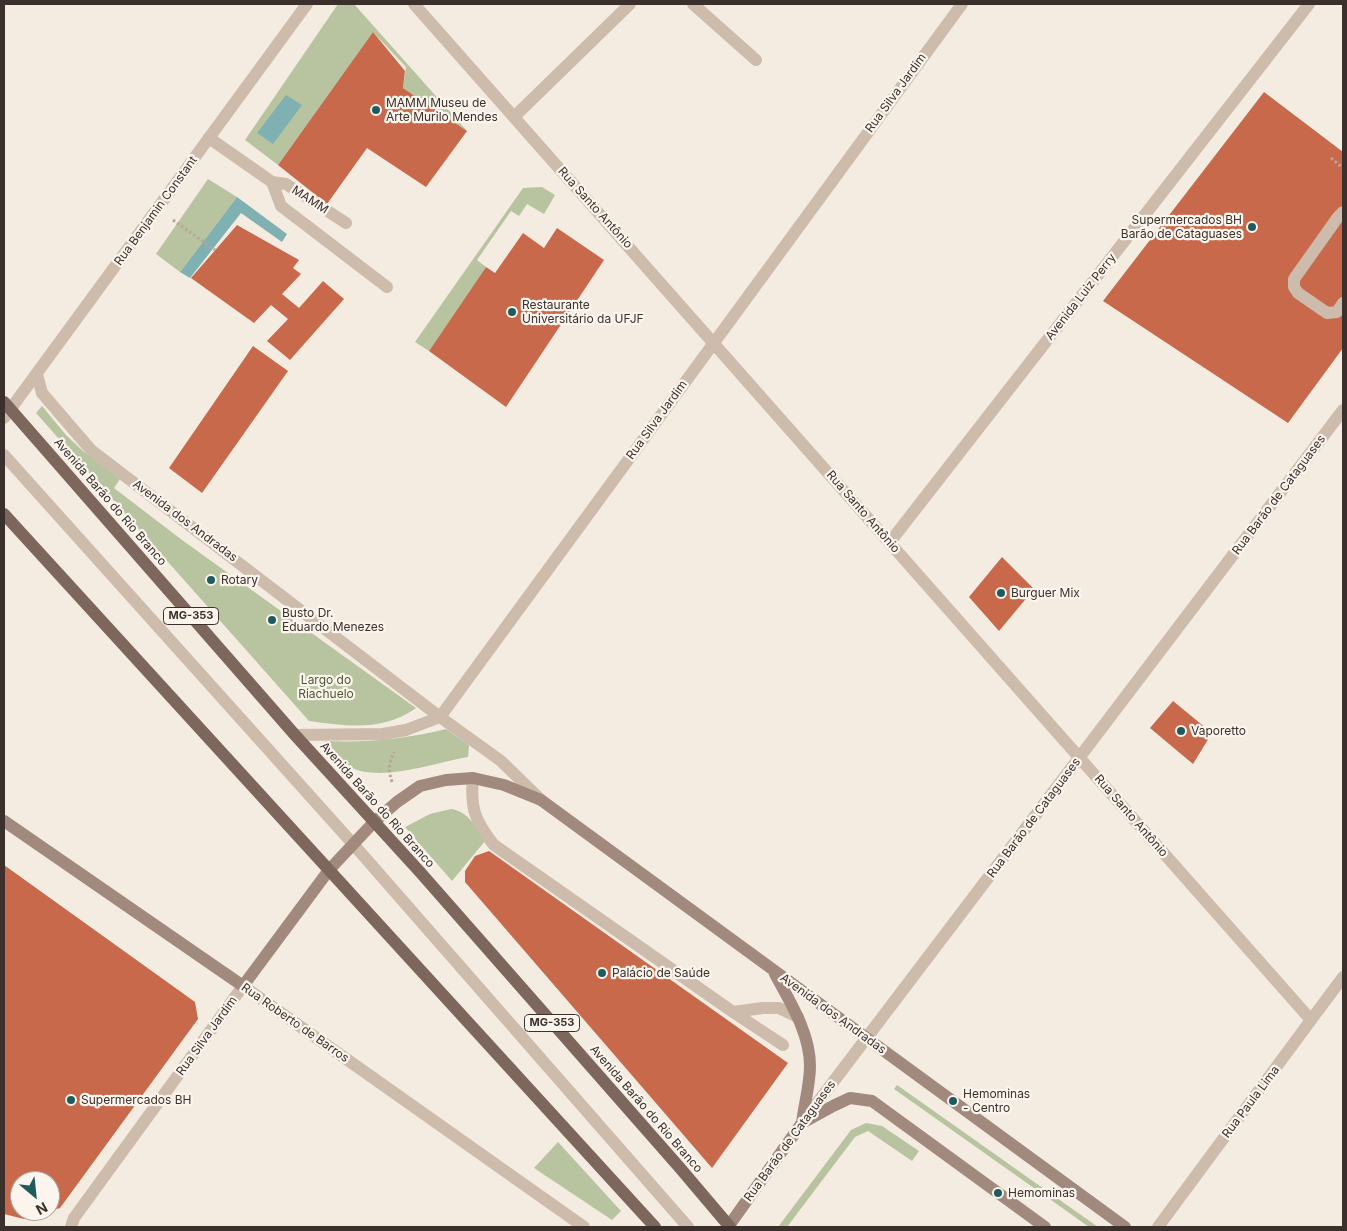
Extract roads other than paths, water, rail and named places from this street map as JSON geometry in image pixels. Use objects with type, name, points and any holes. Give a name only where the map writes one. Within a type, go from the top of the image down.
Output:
[{"type":"main road","name":"Avenida Barão do Rio Branco","points":[[6,410],[374,822],[680,1168],[729,1227]]},
{"type":"main road","points":[[4,514],[651,1224]]},
{"type":"main road","name":"Avenida dos Andradas","points":[[329,870],[374,822],[397,802],[420,786],[446,780],[473,778],[504,785],[541,800],[1125,1227]]},
{"type":"main road","name":"Rua Roberto de Barros","points":[[4,821],[243,986]]},
{"type":"main road","name":"Rua Silva Jardim","points":[[243,986],[329,870]]},
{"type":"main road","points":[[773,970],[798,1017],[806,1041],[810,1066],[802,1124]]},
{"type":"main road","points":[[802,1124],[850,1098],[872,1101],[1045,1227]]},
{"type":"main road","name":"Rua Barão de Cataguases","points":[[729,1227],[802,1124]]},
{"type":"street","name":"Rua Benjamin Constant","points":[[6,410],[37,374],[307,4]]},
{"type":"street","name":"Rua Santo Antônio","points":[[414,4],[1311,1020]]},
{"type":"street","points":[[514,117],[630,4]]},
{"type":"street","points":[[693,4],[756,60]]},
{"type":"street","name":"Rua Silva Jardim","points":[[440,717],[962,4]]},
{"type":"street","name":"Avenida Luiz Perry","points":[[890,542],[1309,4]]},
{"type":"street","name":"MAMM","points":[[210,138],[272,182],[286,184],[346,223]]},
{"type":"street","points":[[272,182],[281,206],[386,287]]},
{"type":"street","points":[[1343,212],[1294,279],[1294,287],[1298,293],[1327,313],[1337,312],[1343,303]]},
{"type":"street","name":"Avenida dos Andradas","points":[[37,374],[42,393],[91,450],[501,762],[541,800]]},
{"type":"street","name":"Rua Barão de Cataguases","points":[[802,1124],[1343,410]]},
{"type":"street","points":[[4,455],[354,845],[688,1227]]},
{"type":"street","points":[[295,735],[383,734],[406,730],[440,717]]},
{"type":"street","points":[[473,778],[472,804],[475,816],[483,832],[494,845],[783,1045]]},
{"type":"street","name":"Rua Paula Lima","points":[[1158,1227],[1343,977]]},
{"type":"street","name":"Rua Silva Jardim","points":[[71,1227],[74,1218],[243,986]]},
{"type":"street","name":"Rua Roberto de Barros","points":[[243,986],[584,1227]]},
{"type":"street","points":[[733,1012],[779,1008],[798,1017]]},
{"type":"water","points":[[286,95],[302,105],[273,144],[257,133]]},
{"type":"water","points":[[237,197],[287,234],[282,242],[241,213],[190,278],[180,272]]},
{"type":"place","name":"MAMM Museu de Arte Murilo Mendes","points":[[376,110]]},
{"type":"place","name":"Supermercados BH Barão de Cataguases","points":[[1252,227]]},
{"type":"place","name":"Restaurante Universitário da UFJF","points":[[512,312]]},
{"type":"place","name":"Rotary","points":[[211,580]]},
{"type":"place","name":"Burguer Mix","points":[[1001,593]]},
{"type":"place","name":"Busto Dr. Eduardo Menezes","points":[[272,620]]},
{"type":"place","name":"Vaporetto","points":[[1181,731]]},
{"type":"place","name":"Palácio de Saúde","points":[[602,973]]},
{"type":"place","name":"Supermercados BH","points":[[71,1100]]},
{"type":"place","name":"Hemominas - Centro","points":[[953,1101]]},
{"type":"place","name":"Hemominas","points":[[998,1193]]},
{"type":"park label","name":"Largo do Riachuelo","points":[[326,687]]}]
